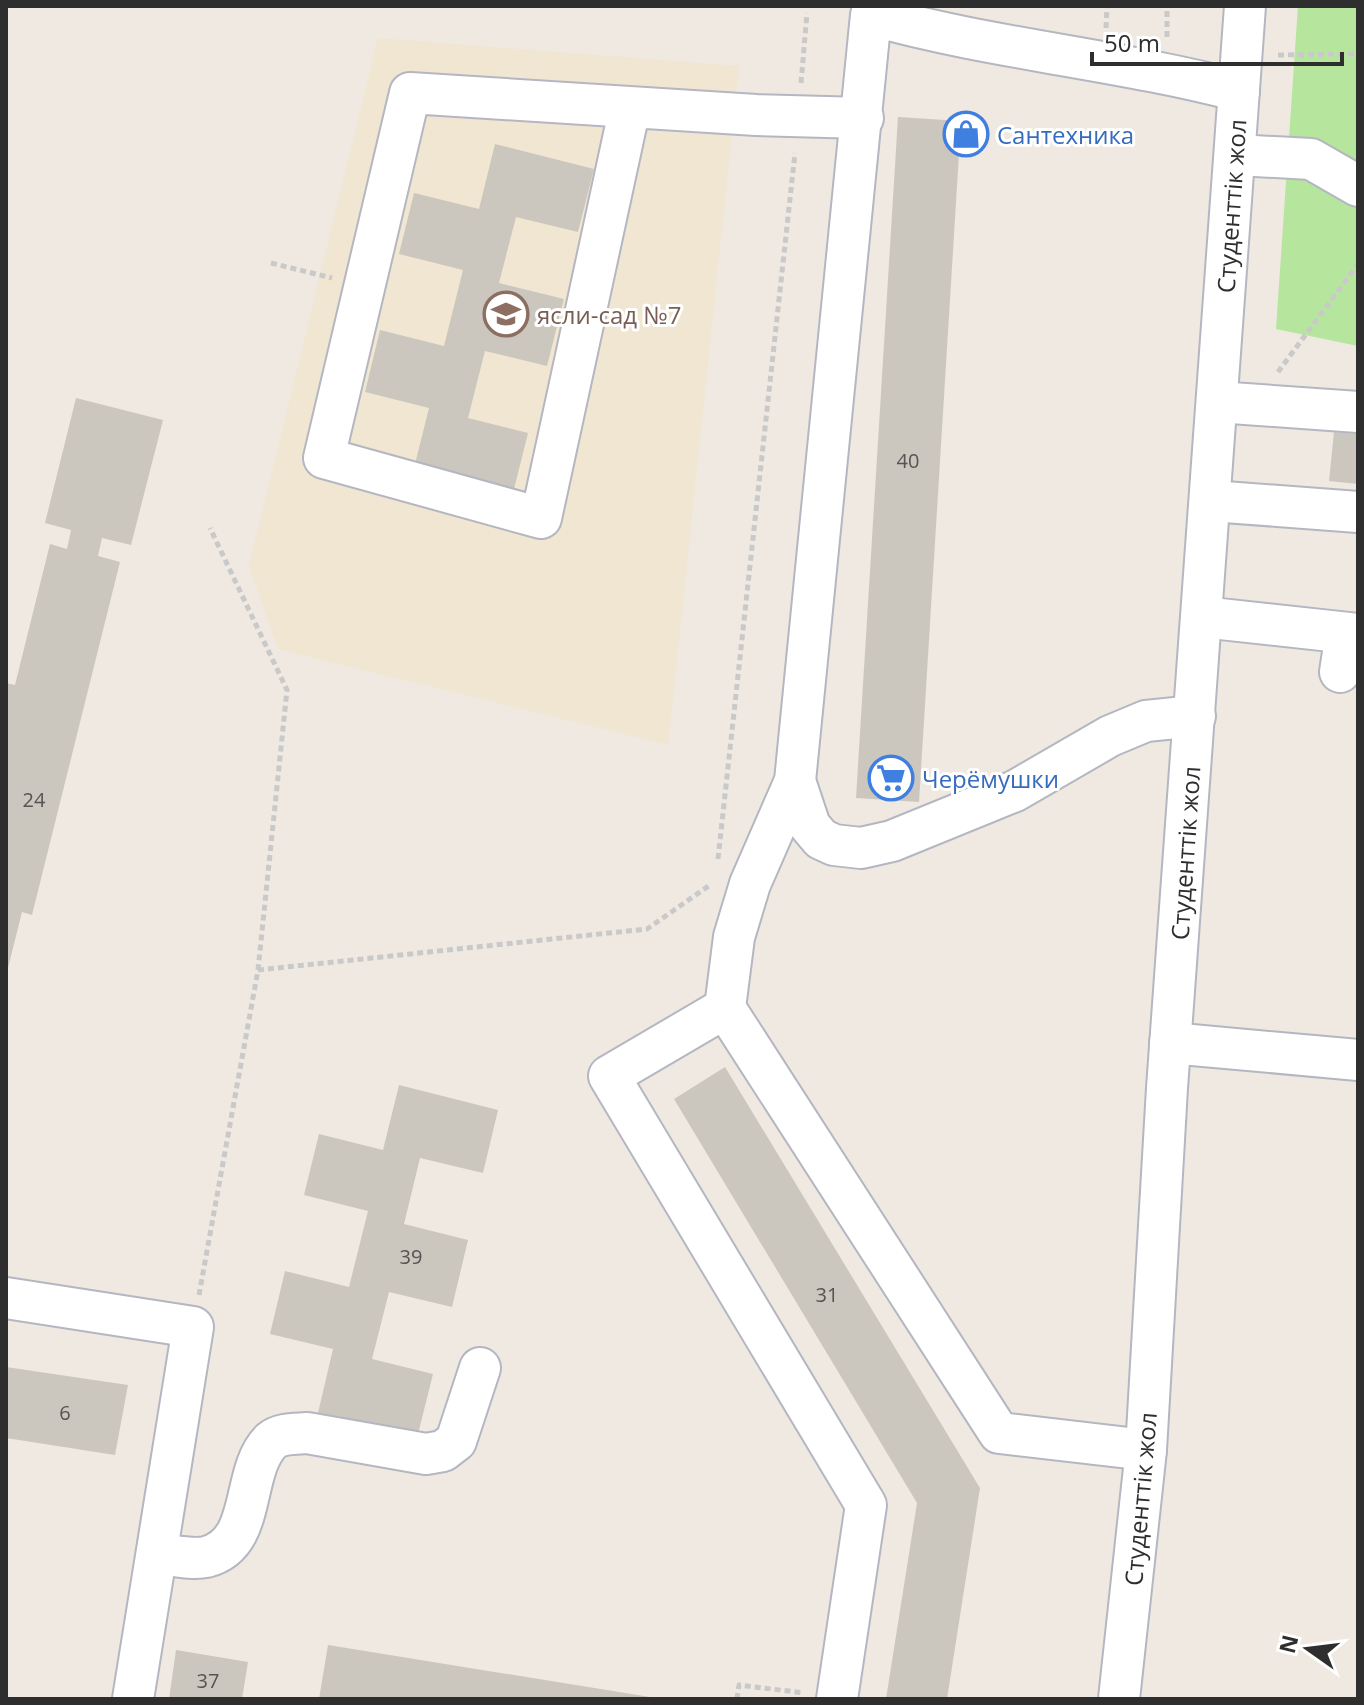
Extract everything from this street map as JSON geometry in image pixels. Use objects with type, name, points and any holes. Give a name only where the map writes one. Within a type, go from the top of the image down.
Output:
[{"type":"street","name":"Студенттік жол","points":[[1119,1699],[1146,1450],[1170,1043],[1211,501],[1236,403],[1236,155],[1245,6]]},
{"type":"street","points":[[1146,1450],[999,1433],[725,1008],[734,937],[750,884],[795,781],[871,15],[927,18],[1239,91]]},
{"type":"street","points":[[630,107],[541,518],[324,458],[410,93],[863,118]]},
{"type":"street","points":[[1236,155],[1311,159],[1358,186]]},
{"type":"street","points":[[1236,403],[1358,412]]},
{"type":"street","points":[[1211,501],[1358,512]]},
{"type":"street","points":[[1202,617],[1352,633],[1340,672]]},
{"type":"street","points":[[795,781],[810,826],[821,839],[834,845],[861,848],[892,841],[1015,791],[1110,736],[1146,721],[1195,716]]},
{"type":"street","points":[[725,1008],[609,1076],[866,1505],[837,1698]]},
{"type":"street","points":[[1170,1043],[1358,1060]]},
{"type":"street","points":[[6,1298],[193,1327],[133,1699]]},
{"type":"street","points":[[157,1554],[205,1557],[220,1551],[237,1533],[261,1457],[272,1440],[287,1434],[307,1433],[426,1454],[443,1451],[456,1441],[480,1368]]},
{"type":"path","points":[[718,866],[799,116],[807,13]]},
{"type":"path","points":[[1278,55],[1358,54]]},
{"type":"path","points":[[271,263],[365,286]]},
{"type":"path","points":[[1236,403],[1358,264]]},
{"type":"path","points":[[193,1327],[258,970],[287,690],[210,528]]},
{"type":"path","points":[[258,970],[647,929],[716,881]]},
{"type":"path","points":[[737,1699],[739,1685],[837,1698]]},
{"type":"shaded area","points":[[378,38],[739,66],[668,745],[278,649],[249,566]]},
{"type":"green space","points":[[1298,6],[1358,6],[1358,346],[1276,329]]},
{"type":"building","points":[[898,117],[961,121],[919,802],[856,798]]},
{"type":"building","name":"ясли-сад №7","points":[[495,144],[594,169],[578,232],[516,217],[499,283],[564,299],[547,366],[485,351],[468,418],[528,433],[512,497],[413,472],[429,408],[365,392],[380,330],[444,346],[463,270],[399,254],[414,193],[479,209]]},
{"type":"building","points":[[76,398],[163,420],[131,545],[102,538],[98,556],[120,562],[32,915],[22,912],[7,972],[6,683],[15,685],[50,544],[67,549],[71,530],[45,523]]},
{"type":"building","points":[[1334,432],[1358,434],[1358,484],[1329,481]]},
{"type":"building","points":[[725,1067],[980,1488],[947,1699],[886,1699],[917,1503],[674,1099]]},
{"type":"building","points":[[399,1085],[498,1110],[483,1173],[420,1158],[404,1224],[468,1240],[452,1307],[389,1292],[372,1359],[433,1374],[417,1438],[318,1413],[333,1349],[270,1334],[285,1271],[349,1287],[368,1211],[304,1195],[319,1134],[383,1150]]},
{"type":"building","points":[[6,1367],[128,1385],[115,1455],[6,1438]]},
{"type":"building","points":[[328,1645],[650,1697],[650,1699],[319,1699]]},
{"type":"building","points":[[176,1650],[248,1662],[242,1699],[169,1699]]},
{"type":"place","name":"Сантехника","points":[[966,134]]},
{"type":"place","name":"ясли-сад №7","points":[[506,314]]},
{"type":"place","name":"Черёмушки","points":[[891,778]]}]
